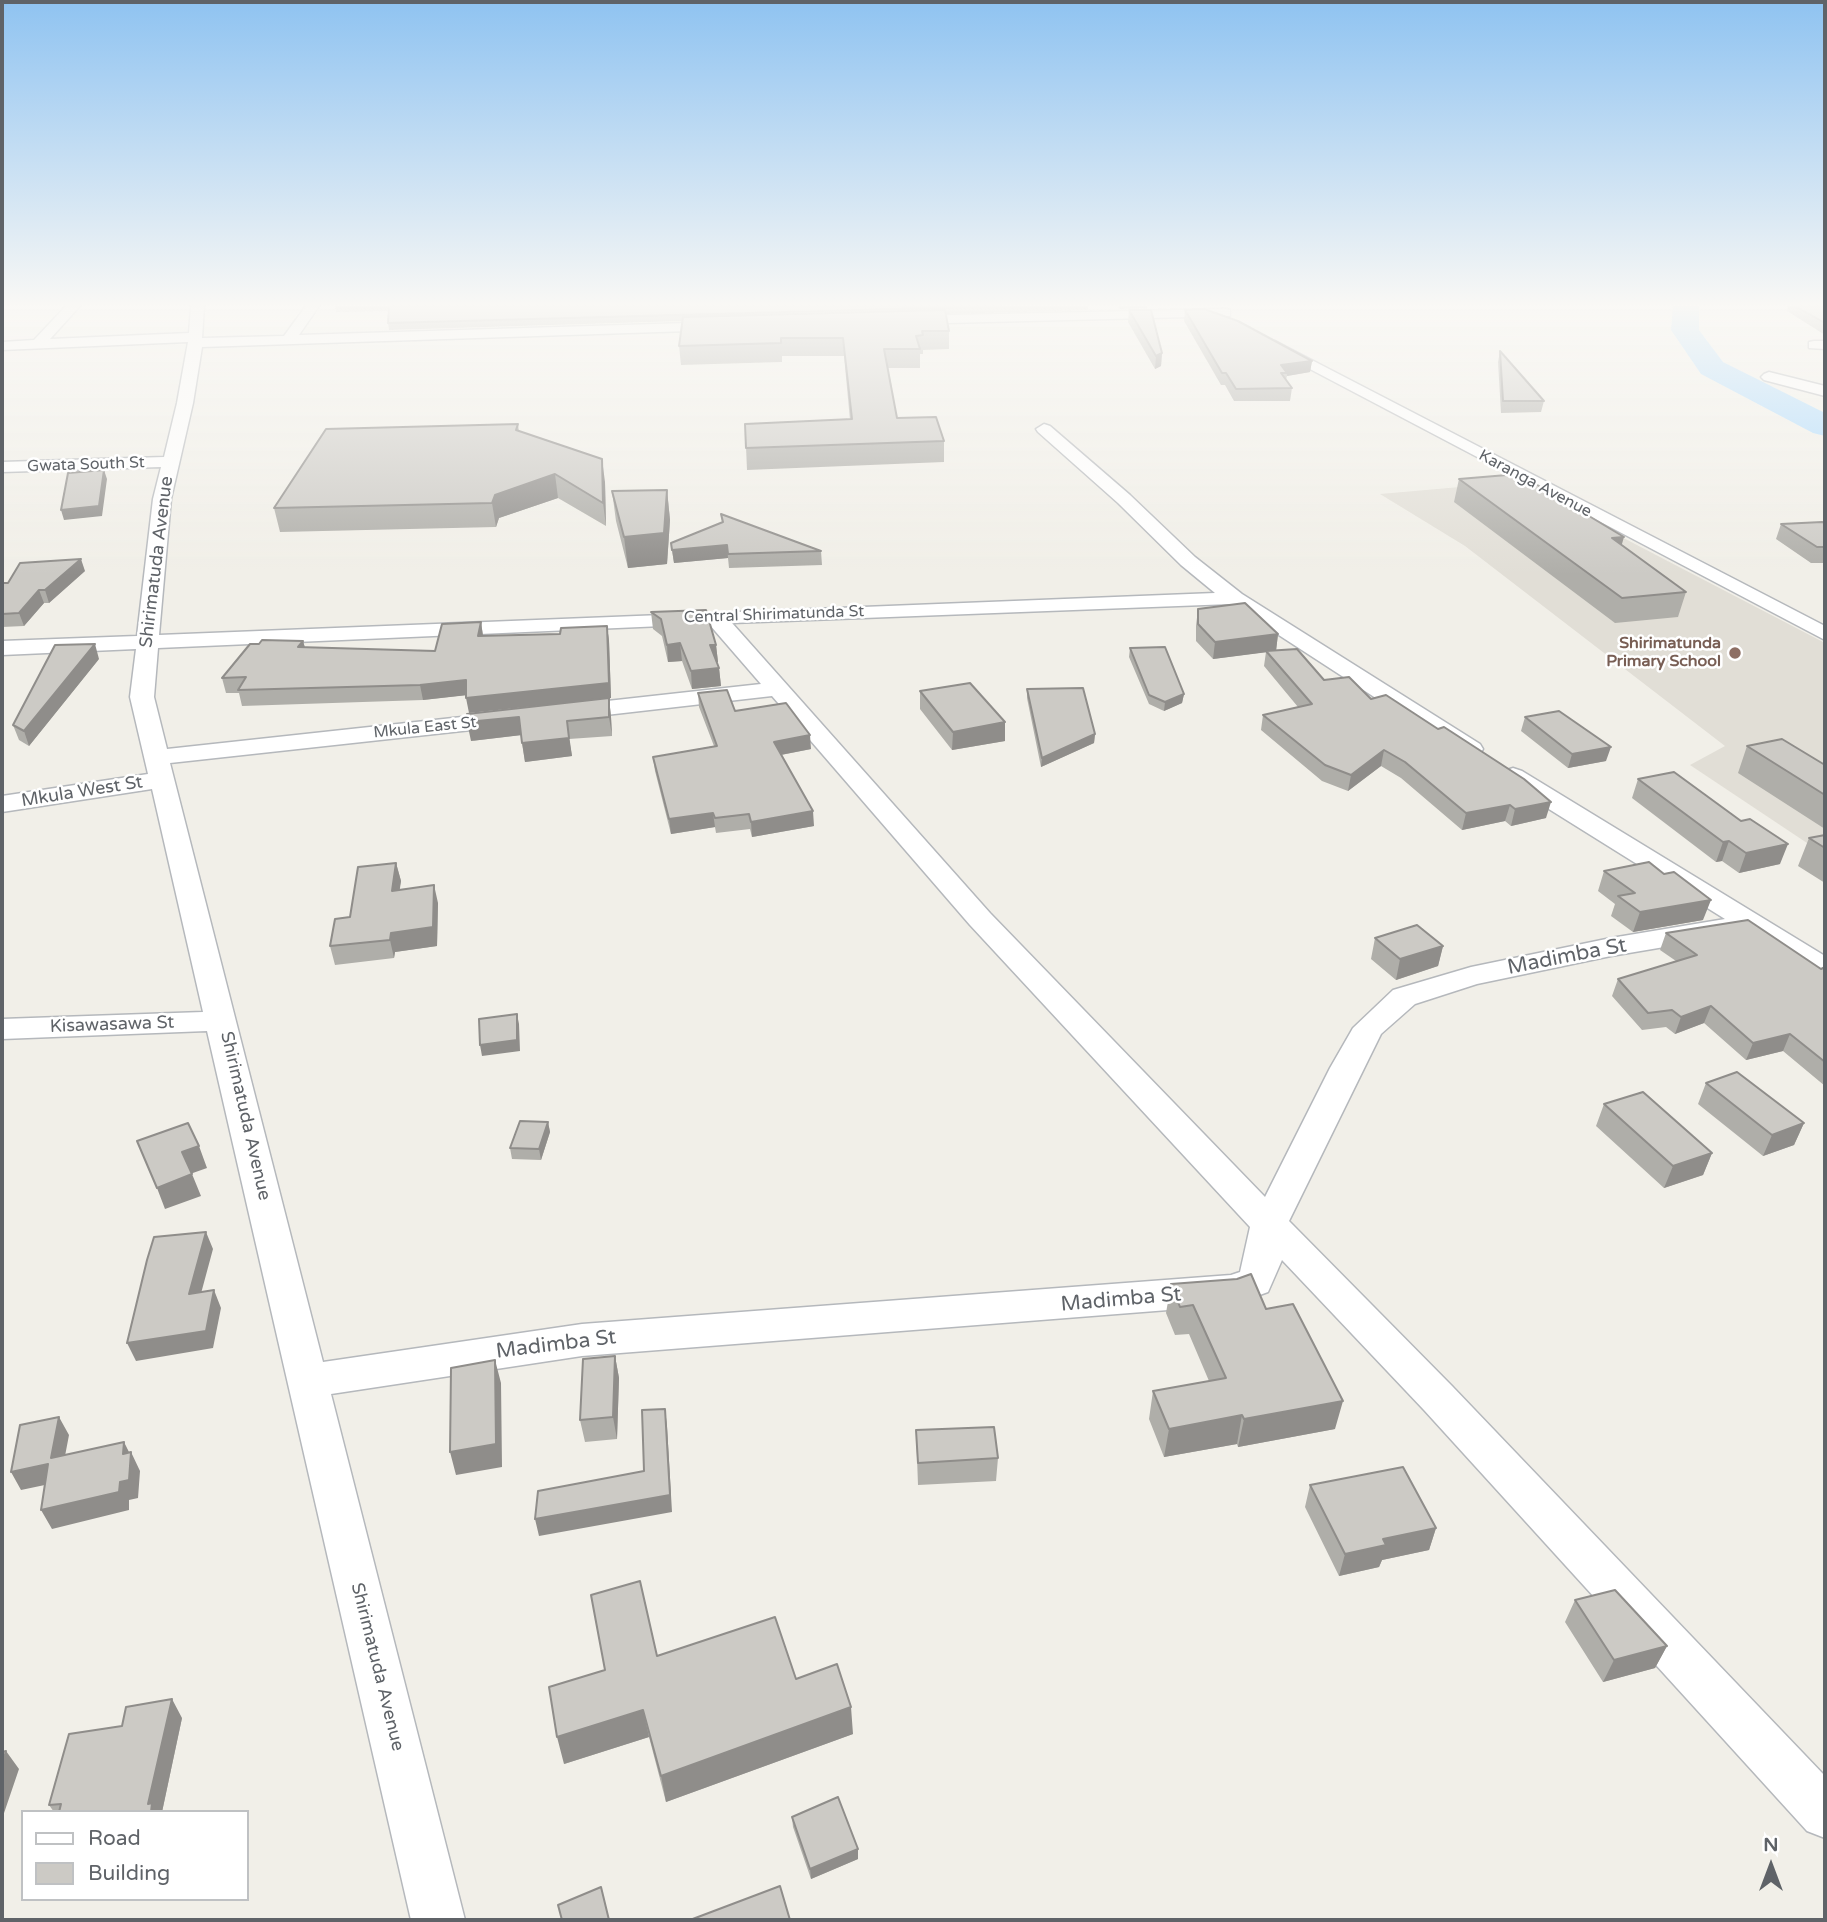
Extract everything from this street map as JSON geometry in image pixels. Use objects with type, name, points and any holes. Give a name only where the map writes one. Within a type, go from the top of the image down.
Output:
[{"type":"street","name":"Shirimatuda Avenue","points":[[186,396],[162,499],[142,697],[438,1920]]},
{"type":"street","name":"Karanga Avenue","points":[[1373,396],[1615,526],[1825,634]]},
{"type":"street","points":[[1044,429],[1124,499],[1188,561],[1235,598],[1595,830],[1753,923],[1825,969]]},
{"type":"street","name":"Gwata South St","points":[[2,467],[169,462]]},
{"type":"street","name":"Central Shirimatunda St","points":[[2,648],[1235,598]]},
{"type":"street","points":[[715,617],[980,919],[1438,1398],[1825,1813]]},
{"type":"street","name":"Mkula East St","points":[[160,769],[535,716],[776,689]]},
{"type":"street","name":"Mkula West St","points":[[2,804],[160,769]]},
{"type":"street","name":"Madimba St","points":[[307,1381],[582,1340],[1232,1290],[1255,1282],[1262,1265],[1269,1224],[1369,1028],[1404,997],[1471,976],[1611,947],[1753,923]]},
{"type":"street","name":"Kisawasawa St","points":[[2,1029],[222,1021]]},
{"type":"shaded area","name":"Shirimatunda Primary School","points":[[1516,482],[1825,643],[1825,855],[1690,765],[1725,746],[1465,546],[1380,494]]},
{"type":"building","points":[[849,396],[893,396],[897,418],[936,417],[944,441],[746,448],[745,424],[852,419]]},
{"type":"building","points":[[1503,396],[1539,396],[1544,401],[1503,401]]},
{"type":"building","points":[[518,424],[516,430],[602,459],[603,503],[555,474],[495,495],[492,503],[274,508],[326,429]]},
{"type":"building","points":[[104,470],[99,506],[61,510],[68,473]]},
{"type":"building","points":[[1519,474],[1624,537],[1612,538],[1686,592],[1622,598],[1459,479]]},
{"type":"building","points":[[667,490],[664,533],[624,537],[612,491]]},
{"type":"building","points":[[721,514],[821,551],[728,554],[727,545],[672,550],[671,543],[723,522]]},
{"type":"building","points":[[1825,523],[1825,547],[1817,547],[1781,524]]},
{"type":"building","points":[[81,559],[45,590],[39,590],[19,613],[2,614],[2,583],[8,583],[20,563]]},
{"type":"building","points":[[1245,603],[1278,634],[1215,642],[1198,624],[1198,609]]},
{"type":"building","points":[[706,610],[716,645],[710,645],[719,668],[691,671],[680,643],[667,645],[661,619],[651,612]]},
{"type":"building","points":[[481,622],[478,636],[560,634],[561,628],[607,626],[609,683],[466,698],[466,680],[420,685],[238,690],[246,677],[222,678],[250,644],[259,644],[262,640],[303,641],[298,647],[435,651],[442,624]]},
{"type":"building","points":[[95,644],[24,731],[13,725],[55,645]]},
{"type":"building","points":[[1165,647],[1184,694],[1165,702],[1149,695],[1130,648]]},
{"type":"building","points":[[1297,649],[1324,680],[1349,677],[1371,699],[1386,695],[1438,729],[1444,727],[1524,779],[1551,802],[1515,809],[1510,805],[1466,813],[1405,762],[1384,750],[1351,775],[1325,765],[1263,715],[1312,704],[1266,651]]},
{"type":"building","points":[[970,683],[1005,722],[953,732],[920,691]]},
{"type":"building","points":[[1083,688],[1095,734],[1042,758],[1027,689]]},
{"type":"building","points":[[727,690],[735,711],[786,703],[810,735],[774,742],[813,811],[751,822],[749,814],[715,818],[713,813],[669,819],[653,757],[717,746],[698,693]]},
{"type":"building","points":[[609,698],[609,717],[567,721],[569,738],[522,743],[519,717],[467,722],[467,714]]},
{"type":"building","points":[[1559,711],[1611,747],[1572,754],[1525,717]]},
{"type":"building","points":[[1782,739],[1825,765],[1825,795],[1747,746]]},
{"type":"building","points":[[1674,772],[1741,821],[1750,819],[1788,844],[1746,853],[1729,841],[1723,842],[1638,779]]},
{"type":"building","points":[[1825,835],[1825,848],[1809,838]]},
{"type":"building","points":[[1649,862],[1664,874],[1674,872],[1711,900],[1640,912],[1618,896],[1635,893],[1604,871]]},
{"type":"building","points":[[396,863],[392,891],[434,885],[433,927],[391,933],[390,940],[330,946],[335,919],[350,917],[358,867]]},
{"type":"building","points":[[1748,920],[1821,969],[1825,967],[1825,1062],[1790,1034],[1753,1043],[1711,1006],[1681,1017],[1672,1010],[1648,1013],[1618,979],[1697,955],[1666,933]]},
{"type":"building","points":[[1417,925],[1443,946],[1400,959],[1375,938]]},
{"type":"building","points":[[517,1014],[517,1040],[480,1045],[479,1019]]},
{"type":"building","points":[[1737,1072],[1804,1123],[1772,1135],[1706,1083]]},
{"type":"building","points":[[1643,1092],[1712,1153],[1673,1166],[1604,1104]]},
{"type":"building","points":[[520,1121],[548,1122],[539,1149],[510,1148]]},
{"type":"building","points":[[188,1123],[199,1146],[182,1152],[192,1174],[157,1188],[137,1141]]},
{"type":"building","points":[[206,1232],[189,1294],[214,1290],[206,1331],[127,1343],[154,1237]]},
{"type":"building","points":[[1251,1274],[1266,1309],[1293,1304],[1343,1401],[1244,1419],[1242,1415],[1169,1429],[1153,1391],[1226,1378],[1193,1305],[1180,1307],[1171,1284],[1237,1279]]},
{"type":"building","points":[[615,1356],[613,1417],[580,1420],[583,1359]]},
{"type":"building","points":[[495,1360],[496,1444],[450,1452],[451,1368]]},
{"type":"building","points":[[665,1409],[670,1495],[535,1519],[538,1491],[644,1471],[642,1410]]},
{"type":"building","points":[[59,1417],[51,1458],[124,1442],[123,1454],[131,1452],[129,1480],[120,1482],[119,1492],[41,1510],[48,1464],[11,1472],[20,1425]]},
{"type":"building","points":[[994,1427],[998,1458],[918,1463],[916,1430]]},
{"type":"building","points":[[1403,1467],[1436,1528],[1383,1539],[1386,1545],[1345,1554],[1310,1485]]},
{"type":"building","points":[[640,1581],[657,1656],[775,1617],[796,1679],[837,1664],[851,1707],[661,1776],[643,1710],[557,1737],[549,1687],[605,1670],[591,1595]]},
{"type":"building","points":[[1615,1590],[1667,1646],[1614,1660],[1575,1600]]},
{"type":"building","points":[[172,1699],[148,1804],[152,1803],[151,1810],[60,1810],[61,1804],[49,1805],[69,1734],[122,1726],[126,1707]]},
{"type":"building","points":[[838,1797],[858,1849],[810,1869],[792,1817]]},
{"type":"building","points":[[780,1886],[790,1920],[690,1920]]},
{"type":"building","points":[[601,1887],[609,1920],[562,1920],[558,1905]]},
{"type":"waterway","points":[[1766,396],[1825,426]]},
{"type":"place","name":"Shirimatunda Primary School","points":[[1735,653]]}]
